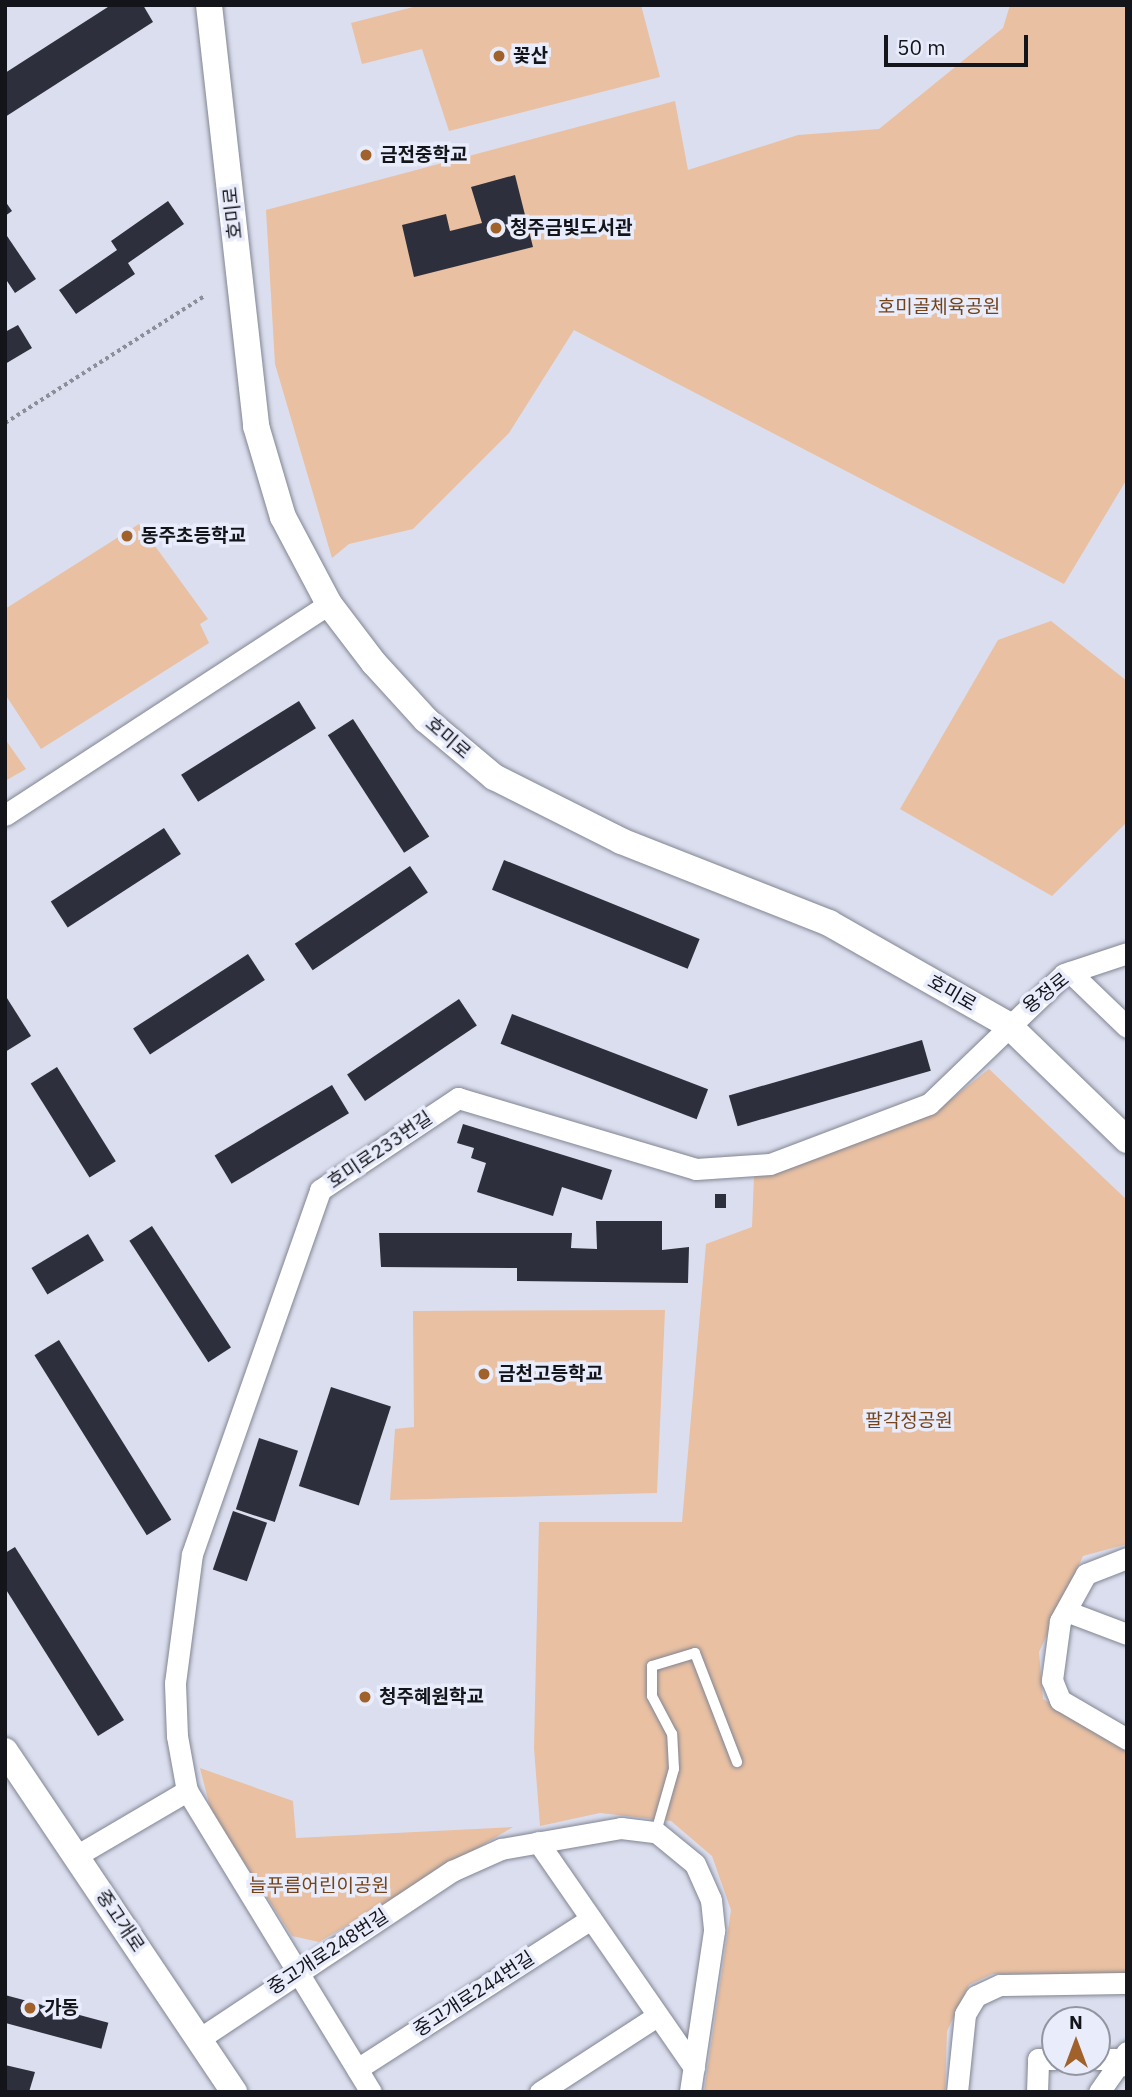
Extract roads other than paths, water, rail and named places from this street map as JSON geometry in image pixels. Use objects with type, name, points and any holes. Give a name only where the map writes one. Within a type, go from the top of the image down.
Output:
[{"type":"street","name":"호미로","points":[[209,5],[256,426],[284,517],[329,604],[426,720],[494,778],[621,841],[829,923],[1007,1024],[1127,1140]]},
{"type":"street","points":[[5,815],[329,604]]},
{"type":"street","name":"용정로","points":[[1007,1024],[1070,972],[1127,953]]},
{"type":"street","points":[[1070,972],[1127,1027]]},
{"type":"street","name":"호미로233번길","points":[[187,1791],[175,1684],[192,1554],[320,1190],[458,1098],[696,1169],[770,1164],[929,1104],[1007,1024]]},
{"type":"street","points":[[1127,1558],[1086,1574],[1066,1611],[1052,1648],[1052,1680],[1060,1700],[1127,1739]]},
{"type":"street","points":[[1066,1611],[1127,1634]]},
{"type":"street","name":"중고개로","points":[[5,1751],[234,2092]]},
{"type":"street","points":[[76,1856],[187,1791],[371,2092]]},
{"type":"street","name":"중고개로248번길","points":[[199,2039],[452,1871],[501,1849],[621,1828],[656,1832]]},
{"type":"street","points":[[656,1832],[695,1864],[711,1900],[714,1931],[690,2092]]},
{"type":"street","points":[[538,1842],[694,2067]]},
{"type":"street","name":"중고개로244번길","points":[[357,2069],[591,1919]]},
{"type":"street","points":[[957,2092],[965,2014],[976,1996],[1000,1985],[1127,1983]]},
{"type":"street","points":[[540,2092],[657,2015]]},
{"type":"street","points":[[1037,2092],[1038,2059],[1041,2059]]},
{"type":"street","points":[[1099,2092],[1125,2059]]},
{"type":"lane","points":[[656,1832],[674,1769],[672,1734],[652,1696],[652,1666],[695,1653],[737,1762]]},
{"type":"place","name":"꽃산","points":[[499,56]]},
{"type":"place","name":"금전중학교","points":[[366,155]]},
{"type":"place","name":"청주금빛도서관","points":[[496,228]]},
{"type":"place","name":"동주초등학교","points":[[127,536]]},
{"type":"place","name":"금천고등학교","points":[[484,1374]]},
{"type":"place","name":"청주혜원학교","points":[[365,1697]]},
{"type":"place","name":"가동","points":[[30,2008]]},
{"type":"park label","name":"호미골체육공원","points":[[939,307]]},
{"type":"park label","name":"팔각정공원","points":[[909,1421]]},
{"type":"park label","name":"늘푸름어린이공원","points":[[319,1886]]}]
